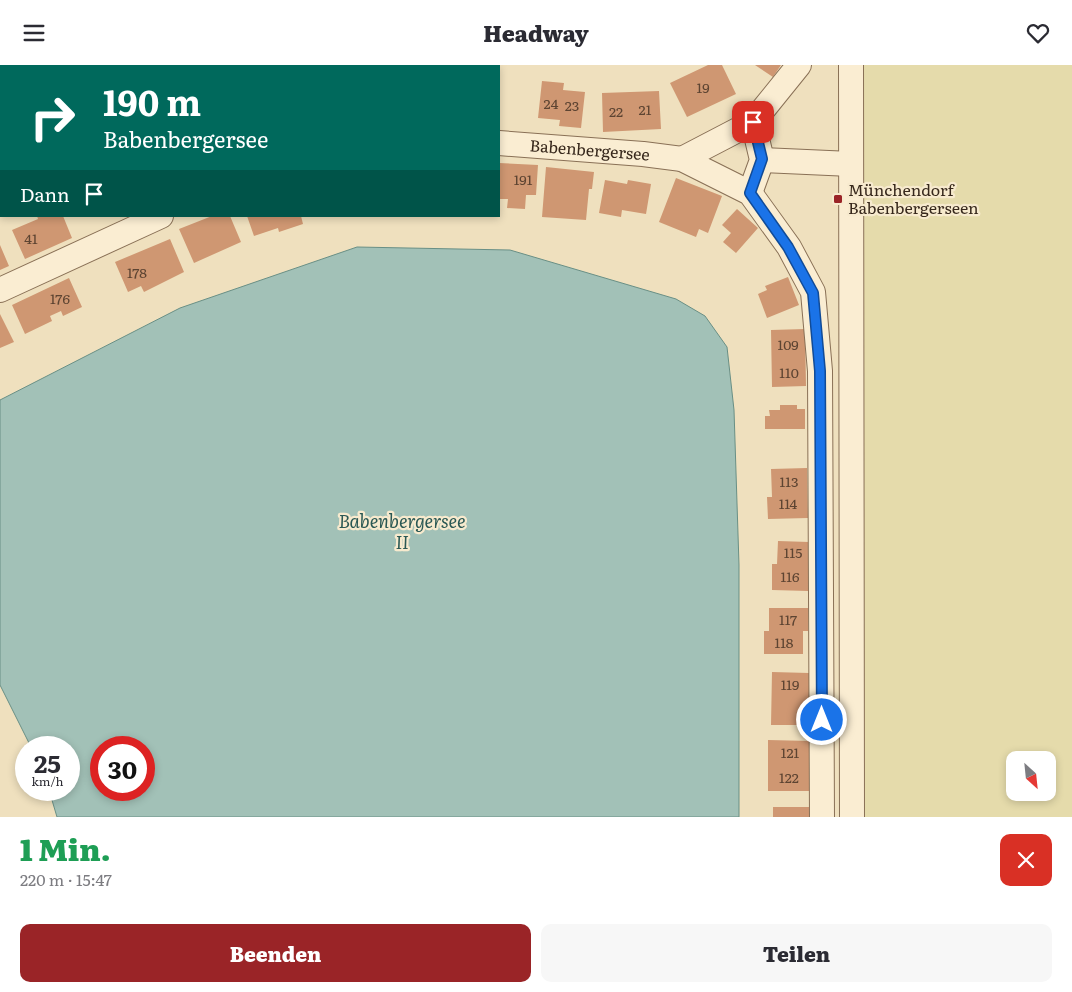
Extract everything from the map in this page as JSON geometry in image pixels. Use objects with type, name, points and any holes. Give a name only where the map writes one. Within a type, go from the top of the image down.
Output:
[{"type":"street","points":[[682,159],[753,122],[800,65]]},
{"type":"street","points":[[851,65],[852,817]]},
{"type":"street","points":[[750,193],[762,159],[753,122]]},
{"type":"street","name":"Babenbergersee","points":[[500,143],[643,154],[682,159],[750,193],[788,247],[813,293],[820,371],[822,817]]},
{"type":"street","points":[[762,159],[851,164]]},
{"type":"street","points":[[0,290],[159,217]]},
{"type":"shaded area","points":[[860,65],[1072,65],[1072,817],[865,817]]},
{"type":"water","name":"Babenbergersee II","points":[[357,247],[510,250],[676,299],[705,316],[727,347],[734,410],[739,565],[739,817],[57,817],[52,801],[80,801],[80,736],[26,736],[0,685],[0,400],[180,308]]},
{"type":"building","points":[[708,65],[722,65],[736,94],[687,117],[670,83]]},
{"type":"building","points":[[755,65],[781,65],[773,77]]},
{"type":"building","points":[[542,81],[564,83],[563,90],[585,92],[581,128],[559,126],[560,120],[538,118]]},
{"type":"building","points":[[659,91],[661,129],[603,132],[602,93]]},
{"type":"building","points":[[500,163],[538,165],[536,195],[526,195],[525,209],[507,208],[508,199],[500,199]]},
{"type":"building","points":[[546,167],[594,172],[592,189],[589,189],[586,220],[542,217]]},
{"type":"building","points":[[676,178],[722,196],[708,233],[699,229],[696,237],[659,222]]},
{"type":"building","points":[[605,180],[627,184],[628,180],[651,184],[646,214],[622,210],[621,217],[599,213]]},
{"type":"building","points":[[737,209],[758,228],[736,253],[723,242],[731,233],[722,225]]},
{"type":"building","points":[[37,217],[63,217],[72,238],[25,259],[12,230],[38,219]]},
{"type":"building","points":[[209,217],[230,217],[241,242],[194,263],[179,229]]},
{"type":"building","points":[[247,217],[301,217],[303,224],[279,232],[278,228],[254,236]]},
{"type":"building","points":[[170,239],[184,272],[144,292],[141,286],[128,292],[115,262]]},
{"type":"building","points":[[0,245],[9,266],[0,270]]},
{"type":"building","points":[[788,277],[799,305],[767,318],[758,294],[767,290],[765,286]]},
{"type":"building","points":[[69,278],[82,307],[63,316],[61,311],[50,316],[52,321],[25,334],[12,305]]},
{"type":"building","points":[[0,314],[14,342],[0,348]]},
{"type":"building","points":[[805,329],[806,386],[772,387],[771,330]]},
{"type":"building","points":[[780,405],[797,405],[797,409],[805,409],[805,429],[765,429],[765,416],[770,416],[769,410],[780,410]]},
{"type":"building","points":[[807,468],[808,518],[768,519],[767,497],[772,497],[771,469]]},
{"type":"building","points":[[778,541],[809,542],[808,591],[772,590],[772,564],[777,564]]},
{"type":"building","points":[[769,608],[808,608],[808,631],[803,631],[803,654],[764,654],[764,631],[769,631]]},
{"type":"building","points":[[772,672],[809,673],[809,725],[771,725]]},
{"type":"building","points":[[768,740],[811,741],[811,791],[768,791]]},
{"type":"building","points":[[773,807],[810,807],[810,817],[773,817]]},
{"type":"place","name":"Münchendorf Babenbergerseen","points":[[838,199]]},
{"type":"route","points":[[753,122],[762,159],[750,193],[788,247],[813,293],[820,371],[822,720]]}]
